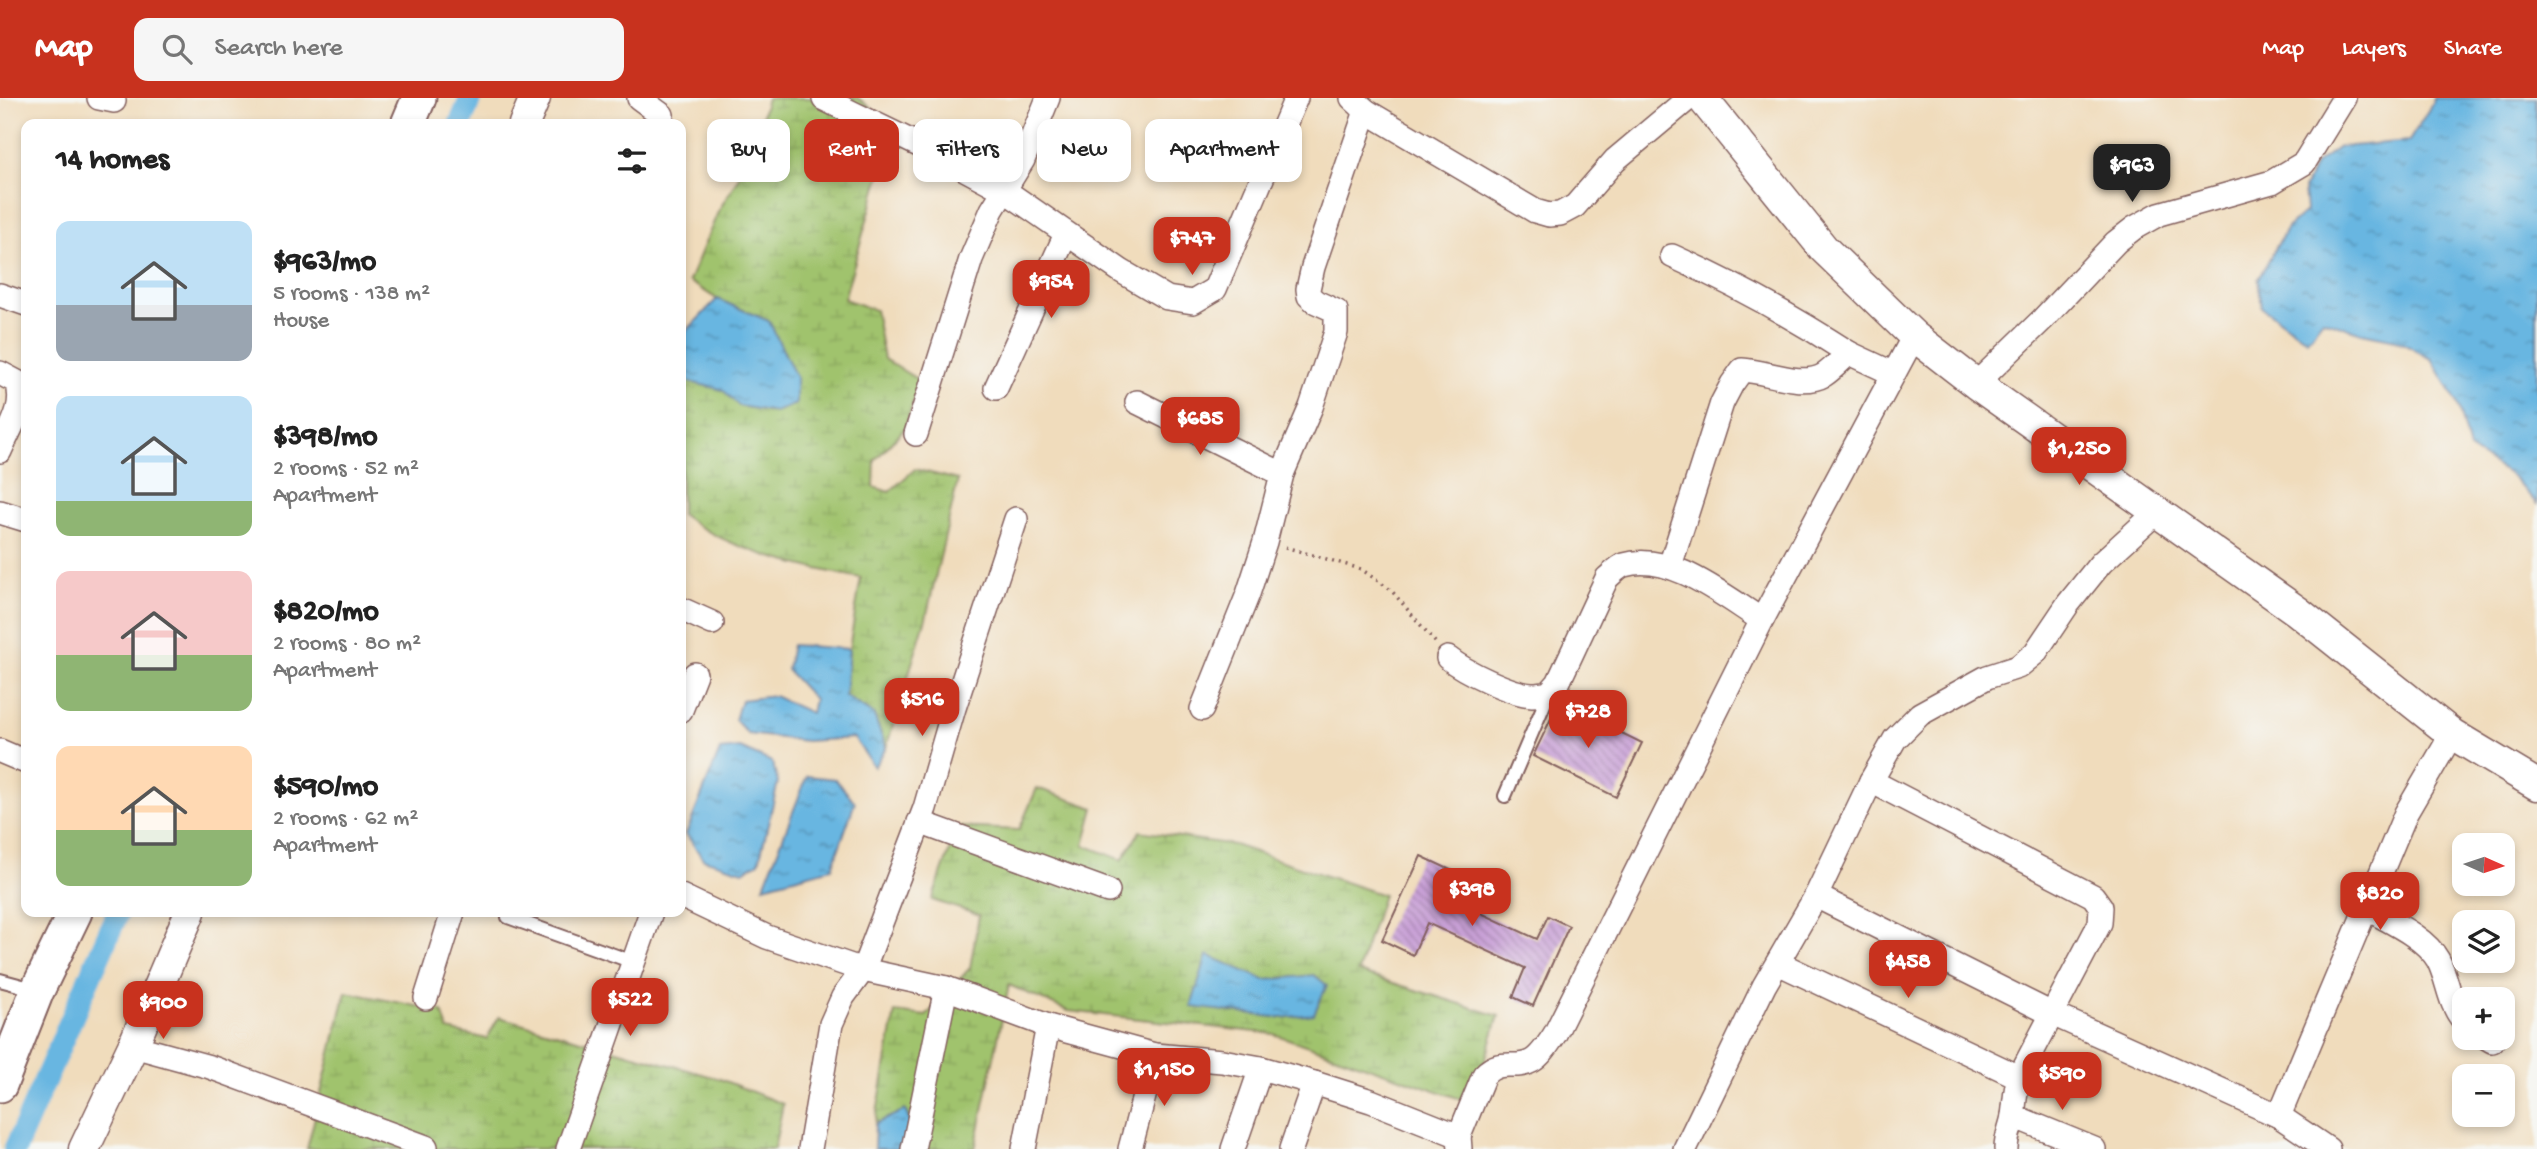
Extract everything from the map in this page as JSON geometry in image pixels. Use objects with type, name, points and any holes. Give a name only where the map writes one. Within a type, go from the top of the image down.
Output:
[{"type":"main road","points":[[410,119],[419,98]]},
{"type":"main road","points":[[0,1086],[37,991],[73,917]]},
{"type":"street","points":[[526,119],[536,98]]},
{"type":"street","points":[[639,98],[662,115]]},
{"type":"street","points":[[824,99],[1004,190],[1121,271],[1167,298],[1193,302],[1215,289],[1296,98]]},
{"type":"street","points":[[1202,709],[1248,594],[1265,542],[1282,474],[1311,407],[1336,332],[1336,312],[1316,302],[1309,296],[1308,289],[1359,104],[1535,211],[1549,215],[1560,214],[1575,206],[1615,160],[1689,98]]},
{"type":"street","points":[[1702,98],[1824,249],[1914,336],[1976,384],[2297,611],[2452,734],[2537,785]]},
{"type":"street","points":[[1976,384],[2116,242],[2134,228],[2159,214],[2272,182],[2304,163],[2344,98]]},
{"type":"street","points":[[916,434],[971,259],[992,210],[1023,160],[1038,101]]},
{"type":"street","points":[[996,388],[1066,234]]},
{"type":"street","points":[[1672,256],[1734,284],[1790,315],[1849,353],[1892,373]]},
{"type":"street","points":[[0,295],[21,302]]},
{"type":"street","points":[[686,898],[767,937],[863,970],[946,988],[1048,1026],[1155,1055],[1222,1061],[1261,1068],[1314,1083],[1371,1101],[1459,1143],[1484,1075],[1490,1068],[1500,1064],[1520,1065],[1535,1060],[1555,1034],[1762,620],[1914,336]]},
{"type":"street","points":[[1670,566],[1722,403],[1742,370],[1757,370],[1804,380],[1823,376],[1849,353]]},
{"type":"street","points":[[0,373],[17,382],[21,391],[21,405],[0,451]]},
{"type":"street","points":[[1136,402],[1282,474]]},
{"type":"street","points":[[1685,1149],[1764,986],[1816,897],[1871,781],[1895,739],[1920,714],[1987,677],[2018,667],[2035,653],[2068,604],[2101,563],[2158,511]]},
{"type":"street","points":[[0,512],[21,518]]},
{"type":"street","points":[[810,1149],[831,1024],[843,997],[863,970],[919,822],[1016,519]]},
{"type":"street","points":[[1448,658],[1460,668],[1514,691],[1530,695],[1549,694],[1558,683],[1607,578],[1622,565],[1637,563],[1670,566],[1762,620]]},
{"type":"street","points":[[686,611],[712,623]]},
{"type":"street","points":[[686,697],[695,674]]},
{"type":"street","points":[[2279,1116],[2406,813],[2452,734]]},
{"type":"street","points":[[0,751],[21,760]]},
{"type":"street","points":[[1871,781],[2093,896],[2101,906],[2099,923],[2019,1077],[2014,1092],[2013,1116],[2006,1149]]},
{"type":"street","points":[[919,822],[1108,891]]},
{"type":"street","points":[[1816,897],[2050,1013],[2279,1116],[2328,1149]]},
{"type":"street","points":[[2366,908],[2428,947],[2439,962],[2452,1004]]},
{"type":"street","points":[[84,1149],[134,1046],[188,917]]},
{"type":"street","points":[[426,998],[451,917]]},
{"type":"street","points":[[568,1149],[649,917]]},
{"type":"street","points":[[1778,963],[2019,1077]]},
{"type":"street","points":[[912,1149],[946,988]]},
{"type":"street","points":[[1024,1149],[1048,1026]]},
{"type":"street","points":[[134,1046],[209,1067],[426,1147]]},
{"type":"street","points":[[1130,1149],[1155,1055]]},
{"type":"street","points":[[1233,1149],[1261,1068]]},
{"type":"street","points":[[1291,1149],[1314,1083]]},
{"type":"street","points":[[2013,1116],[2094,1149]]},
{"type":"lane","points":[[1505,796],[1549,694]]},
{"type":"lane","points":[[508,917],[633,962]]},
{"type":"lane","points":[[0,980],[37,991]]},
{"type":"path","points":[[1265,542],[1361,569],[1391,590],[1448,658]]},
{"type":"green space","points":[[767,98],[858,98],[884,119],[804,119],[804,182],[878,182],[844,299],[875,310],[884,359],[920,381],[905,428],[875,460],[874,487],[889,492],[915,469],[958,480],[926,618],[886,748],[874,715],[845,696],[849,649],[861,578],[791,563],[743,548],[686,517],[686,381],[724,390],[740,406],[775,412],[769,321],[717,299],[689,281],[718,212],[735,182],[790,182],[790,119],[761,119]]},
{"type":"green space","points":[[1037,788],[1094,808],[1084,845],[1122,860],[1140,831],[1234,845],[1383,895],[1358,972],[1499,1016],[1472,1103],[1274,1034],[1068,1011],[1009,985],[975,1149],[922,1149],[905,1110],[875,1124],[895,1012],[926,1016],[970,968],[979,915],[932,900],[958,827],[1019,830]]},
{"type":"green space","points":[[346,992],[442,1011],[448,1030],[487,1039],[499,1017],[720,1079],[783,1104],[774,1149],[307,1149]]},
{"type":"water","points":[[2433,98],[2537,98],[2537,504],[2512,476],[2469,449],[2457,402],[2432,359],[2396,340],[2362,333],[2323,320],[2307,340],[2262,307],[2258,279],[2287,228],[2306,211],[2304,189],[2315,164],[2339,147],[2409,141]]},
{"type":"water","points":[[717,299],[769,321],[796,377],[796,404],[775,412],[739,406],[723,390],[686,381],[686,332]]},
{"type":"water","points":[[792,645],[849,649],[845,696],[874,715],[886,748],[874,767],[854,738],[806,741],[748,734],[735,720],[741,700],[774,696],[811,713],[814,699],[787,670]]},
{"type":"water","points":[[740,748],[772,762],[778,782],[759,862],[743,871],[703,859],[686,834],[720,750]]},
{"type":"water","points":[[807,776],[835,779],[855,802],[832,868],[764,886]]},
{"type":"water","points":[[1207,955],[1265,980],[1314,975],[1327,985],[1314,1014],[1281,1018],[1191,1007]]},
{"type":"water","points":[[905,1110],[922,1149],[874,1149],[875,1124]]},
{"type":"building","points":[[1559,702],[1642,743],[1616,797],[1533,756]]},
{"type":"building","points":[[1421,856],[1453,871],[1442,895],[1537,939],[1548,916],[1569,926],[1533,1006],[1513,997],[1525,968],[1427,923],[1413,955],[1382,940]]},
{"type":"waterway","points":[[462,119],[471,98]]},
{"type":"waterway","points":[[15,1149],[116,917]]}]
